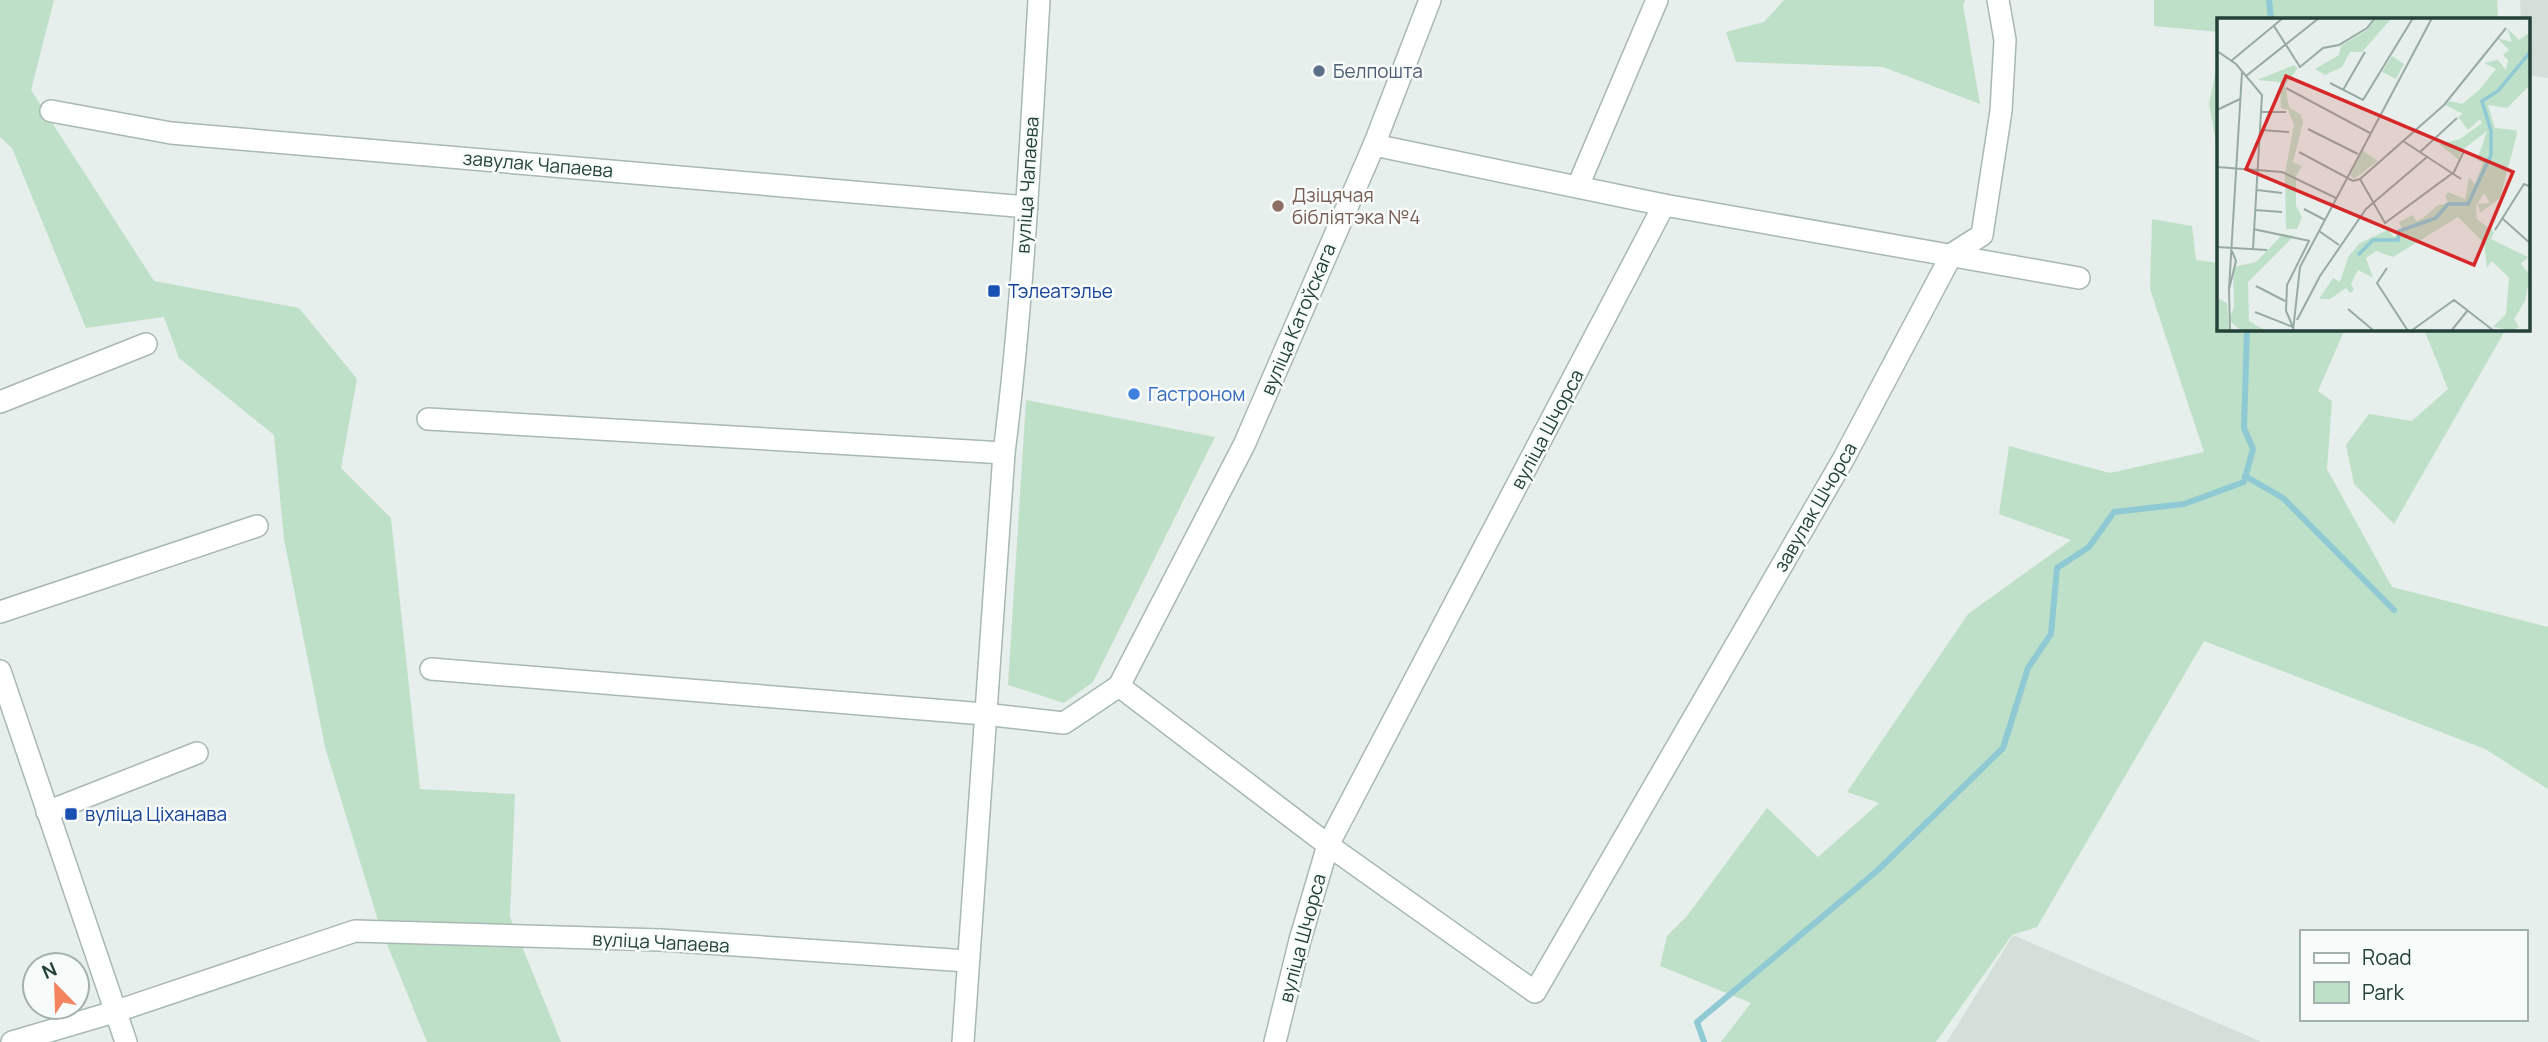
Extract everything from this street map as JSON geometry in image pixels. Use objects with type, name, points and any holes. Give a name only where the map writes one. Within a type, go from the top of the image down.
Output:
[{"type":"street","name":"вуліца Чапаева","points":[[963,1042],[1004,453],[1027,207],[1039,0]]},
{"type":"street","name":"вуліца Катоўскага","points":[[984,714],[1064,723],[1119,686],[1244,445],[1374,145],[1430,0]]},
{"type":"street","points":[[1578,186],[1657,0]]},
{"type":"street","points":[[1951,254],[1982,235],[2001,111],[2005,40],[1998,0]]},
{"type":"street","name":"завулак Чапаева","points":[[51,111],[171,133],[1027,207]]},
{"type":"street","points":[[1374,145],[1664,205],[2079,278]]},
{"type":"street","name":"вуліца Шчорса","points":[[1275,1042],[1300,940],[1328,845],[1664,205]]},
{"type":"street","name":"завулак Шчорса","points":[[1328,845],[1535,992],[1844,458],[1951,254]]},
{"type":"street","points":[[0,402],[146,344]]},
{"type":"street","points":[[428,419],[1004,453]]},
{"type":"street","points":[[0,612],[257,526]]},
{"type":"street","points":[[431,669],[984,714]]},
{"type":"street","points":[[0,671],[126,1042]]},
{"type":"street","points":[[1119,686],[1328,845]]},
{"type":"street","points":[[47,812],[197,753]]},
{"type":"street","name":"вуліца Чапаева","points":[[114,1012],[355,931],[661,940],[967,961]]},
{"type":"street","points":[[12,1042],[114,1012]]},
{"type":"shaded area","points":[[2520,0],[2548,0],[2548,78],[2530,75],[2530,18],[2521,18]]},
{"type":"shaded area","points":[[2013,935],[2262,1042],[1947,1042]]},
{"type":"green space","points":[[0,0],[54,0],[31,90],[154,281],[299,308],[357,379],[341,468],[391,518],[420,789],[515,794],[510,917],[561,1042],[427,1042],[380,927],[325,747],[284,539],[274,435],[179,358],[164,317],[86,328],[12,148],[0,137]]},
{"type":"green space","points":[[1784,0],[1965,0],[1963,5],[1980,104],[1883,67],[1736,62],[1726,32],[1764,22]]},
{"type":"green space","points":[[2154,0],[2497,0],[2498,18],[2217,18],[2217,32],[2154,26]]},
{"type":"green space","points":[[2217,64],[2217,147],[2209,104]]},
{"type":"green space","points":[[2152,219],[2192,226],[2196,260],[2217,263],[2217,331],[2344,331],[2318,391],[2332,401],[2327,469],[2392,587],[2548,627],[2548,789],[2485,749],[2204,641],[2037,927],[2012,935],[1936,1042],[1721,1042],[1751,1003],[1660,966],[1667,936],[1687,916],[1767,808],[1818,857],[1879,803],[1847,792],[1968,614],[2071,540],[1999,514],[2009,446],[2110,473],[2204,452],[2150,289]]},
{"type":"green space","points":[[2425,331],[2505,331],[2394,524],[2354,484],[2346,445],[2369,414],[2412,421],[2448,389]]},
{"type":"green space","points":[[1026,400],[1215,437],[1093,682],[1064,703],[1008,685]]},
{"type":"waterway","points":[[2269,0],[2271,18]]},
{"type":"waterway","points":[[1704,1042],[1697,1022],[1878,870],[2003,748],[2028,668],[2051,634],[2057,568],[2089,547],[2114,512],[2184,504],[2244,482],[2253,449],[2244,428],[2247,331]]},
{"type":"waterway","points":[[2245,476],[2283,498],[2394,610]]},
{"type":"place","name":"Белпошта","points":[[1319,71]]},
{"type":"place","name":"Дзіцячая бібліятэка №4","points":[[1278,206]]},
{"type":"place","name":"Тэлеатэлье","points":[[994,291]]},
{"type":"place","name":"Гастроном","points":[[1134,394]]},
{"type":"place","name":"вуліца Ціханава","points":[[71,814]]}]
